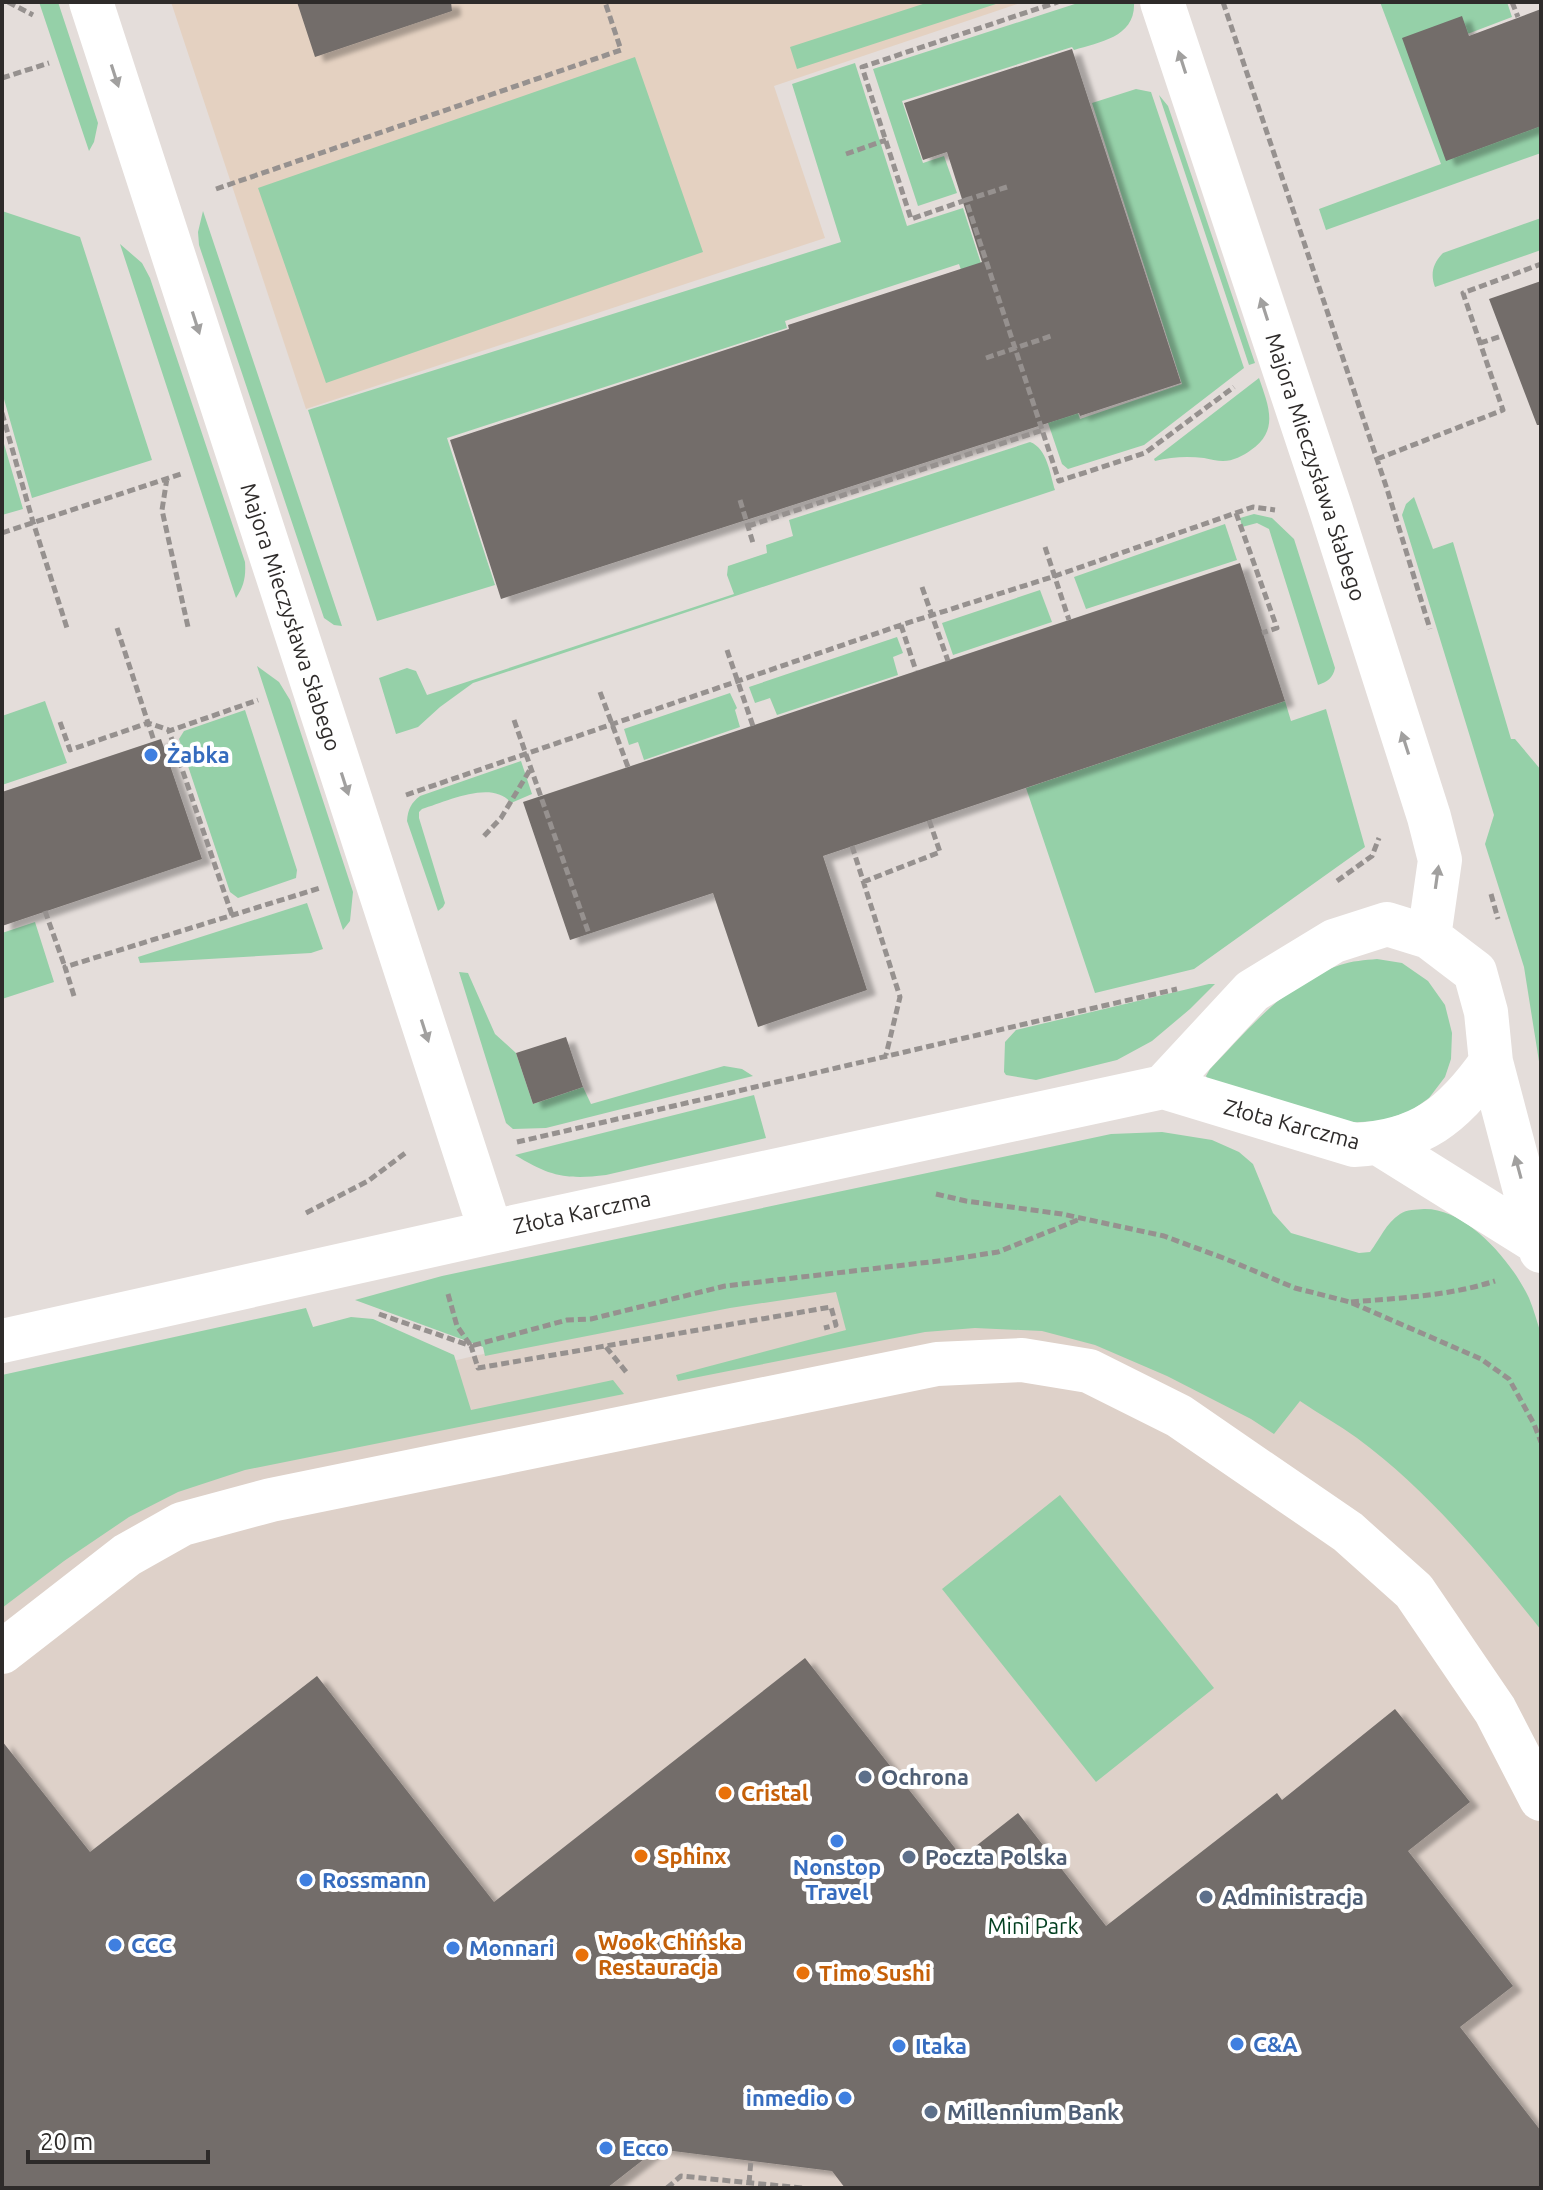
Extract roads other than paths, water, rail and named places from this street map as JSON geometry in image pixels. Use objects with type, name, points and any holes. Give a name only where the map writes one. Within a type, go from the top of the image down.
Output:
[{"type":"street","name":"Majora Mieczysława Słabego","points":[[91,2],[491,1232]]},
{"type":"street","name":"Majora Mieczysława Słabego","points":[[1162,2],[1331,510],[1429,817],[1440,860],[1429,937]]},
{"type":"street","points":[[1163,1087],[1252,991],[1334,941],[1387,924],[1429,937],[1475,972],[1486,1012],[1491,1062],[1540,1245]]},
{"type":"street","name":"Złota Karczma","points":[[2,1341],[1163,1087],[1354,1145],[1380,1144],[1410,1136],[1447,1114],[1471,1091],[1491,1062]]},
{"type":"street","points":[[1380,1144],[1540,1245]]},
{"type":"street","points":[[2,1652],[127,1555],[182,1524],[271,1500],[937,1364],[1022,1360],[1089,1371],[1179,1416],[1348,1532],[1414,1591],[1495,1710],[1541,1799]]},
{"type":"place","name":"Żabka","points":[[151,755]]},
{"type":"place","name":"Ochrona","points":[[865,1777]]},
{"type":"place","name":"Cristal","points":[[725,1793]]},
{"type":"place","name":"Nonstop Travel","points":[[837,1841]]},
{"type":"place","name":"Sphinx","points":[[641,1856]]},
{"type":"place","name":"Poczta Polska","points":[[909,1857]]},
{"type":"place","name":"Rossmann","points":[[306,1880]]},
{"type":"place","name":"Administracja","points":[[1206,1897]]},
{"type":"place","name":"CCC","points":[[115,1945]]},
{"type":"place","name":"Monnari","points":[[453,1948]]},
{"type":"place","name":"Wook Chińska Restauracja","points":[[582,1955]]},
{"type":"place","name":"Timo Sushi","points":[[803,1973]]},
{"type":"place","name":"C&A","points":[[1237,2044]]},
{"type":"place","name":"Itaka","points":[[899,2046]]},
{"type":"place","name":"inmedio","points":[[845,2098]]},
{"type":"place","name":"Millennium Bank","points":[[931,2112]]},
{"type":"place","name":"Ecco","points":[[606,2148]]},
{"type":"park label","name":"Mini Park","points":[[1033,1926]]}]
